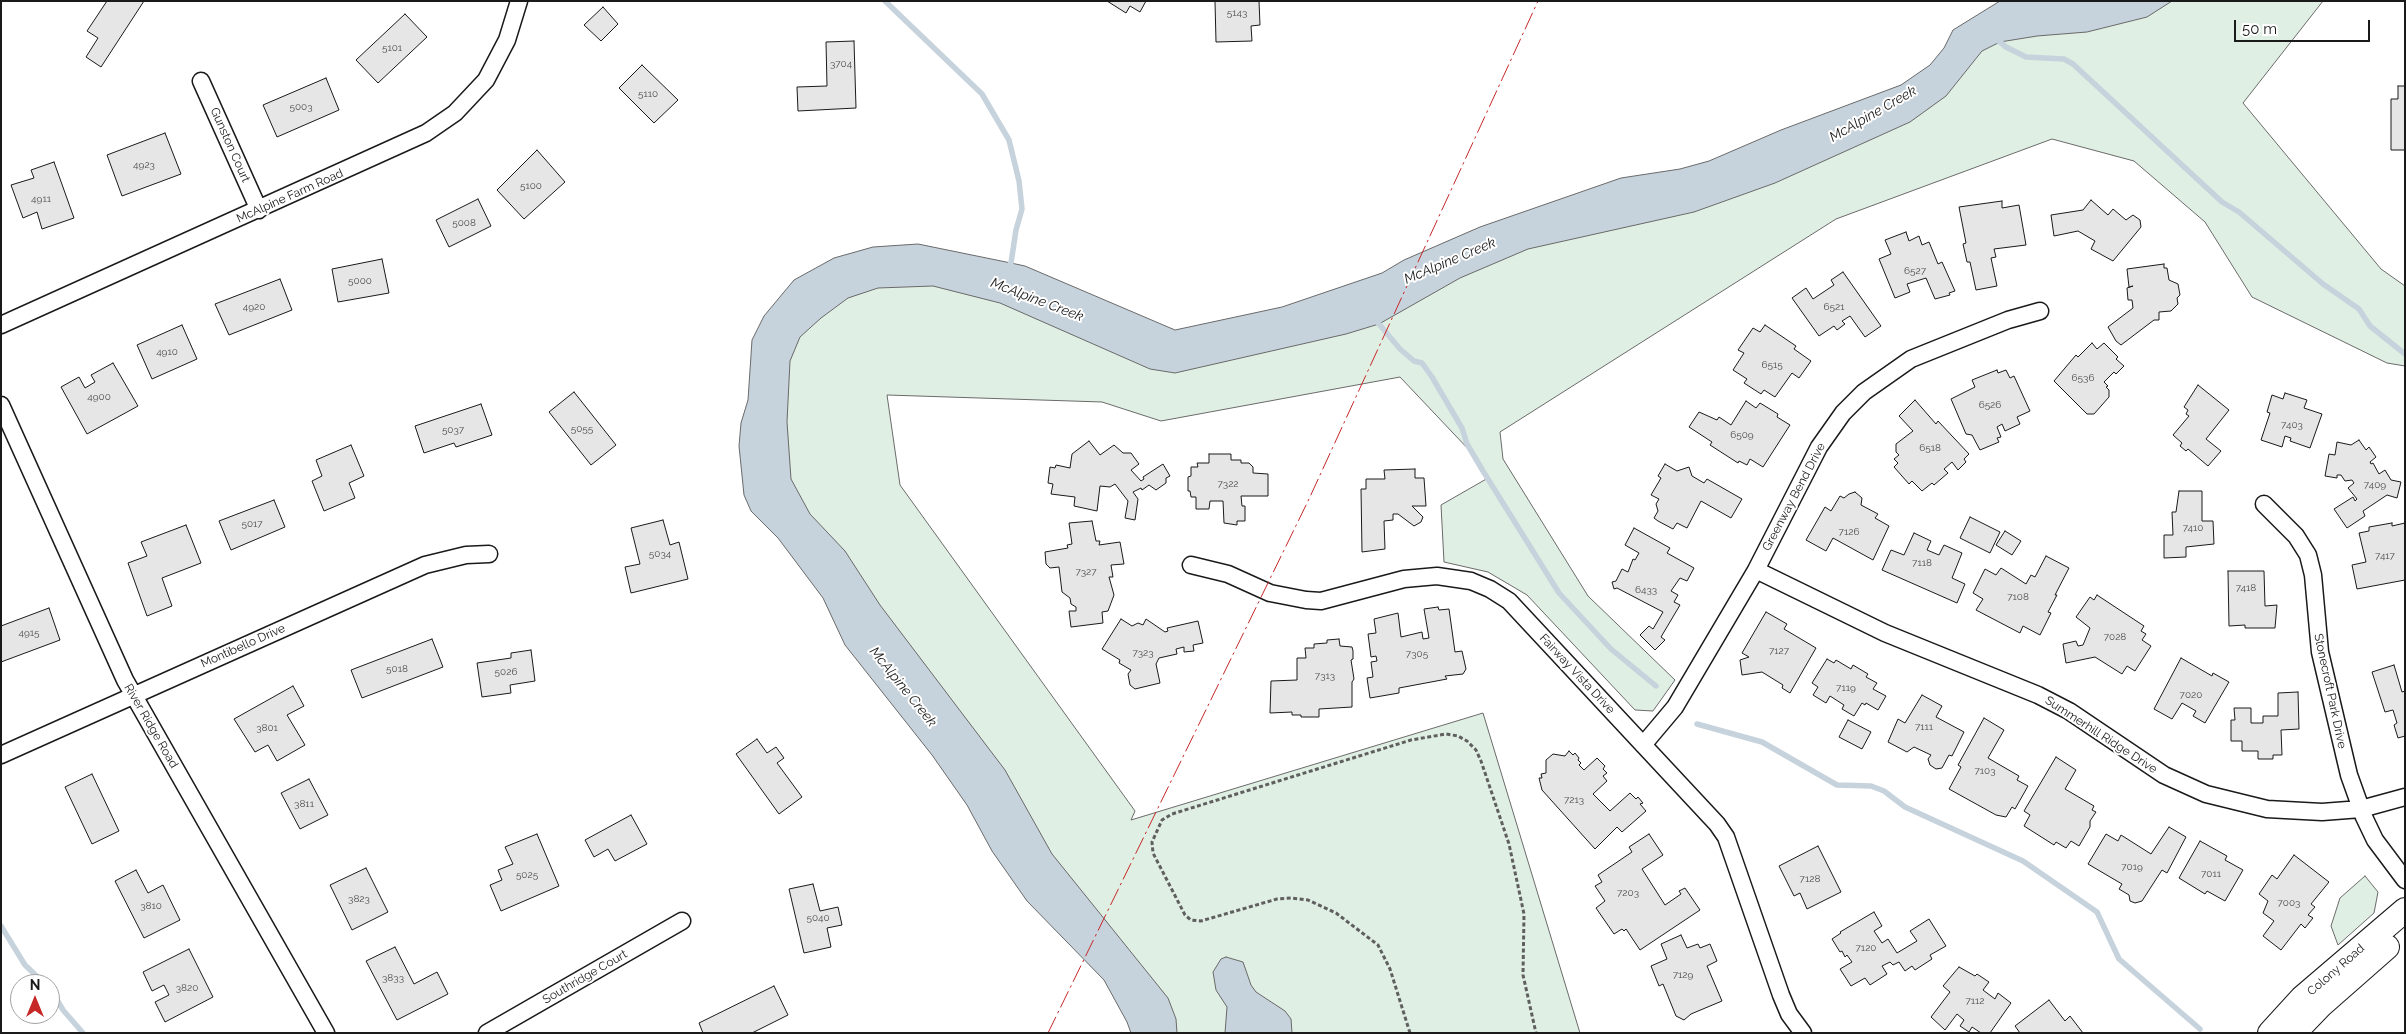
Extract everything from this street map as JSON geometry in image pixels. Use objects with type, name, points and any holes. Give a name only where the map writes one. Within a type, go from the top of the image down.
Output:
[{"type":"main road","name":"Colony Road","points":[[2270,1033],[2302,998],[2405,910]]},
{"type":"main road","name":"Colony Road","points":[[2294,1033],[2321,1005],[2405,931]]},
{"type":"street","name":"McAlpine Farm Road","points":[[1,325],[411,142],[455,113],[486,80],[501,54],[518,1]]},
{"type":"street","name":"Gunston Court","points":[[201,81],[259,210]]},
{"type":"street","name":"Greenway Bend Drive","points":[[1643,745],[1675,707],[1756,570],[1819,448],[1843,413],[1864,392],[1911,359],[2008,320],[2040,311]]},
{"type":"street","name":"River Ridge Road","points":[[1,405],[133,696],[326,1033]]},
{"type":"street","name":"Stonecroft Park Drive","points":[[2264,504],[2281,518],[2296,536],[2308,555],[2313,576],[2320,652],[2349,775],[2375,840],[2405,880]]},
{"type":"street","name":"Montibello Drive","points":[[1,755],[425,566],[466,555],[490,554]]},
{"type":"street","name":"Fairway Vista Drive","points":[[1192,565],[1228,574],[1270,593],[1321,601],[1420,577],[1455,577],[1471,581],[1490,588],[1509,601],[1726,837],[1781,995],[1789,1014],[1803,1033]]},
{"type":"street","name":"Summerhill Ridge Drive","points":[[1756,570],[1886,633],[2038,695],[2069,711],[2164,775],[2206,794],[2267,809],[2322,812],[2361,809],[2405,797]]},
{"type":"street","name":"Southridge Court","points":[[487,1033],[682,921]]},
{"type":"path","points":[[1410,1033],[1390,969],[1378,945],[1336,913],[1308,900],[1292,898],[1277,899],[1201,921],[1191,920],[1185,915],[1153,853],[1152,842],[1162,820],[1172,814],[1411,740],[1446,734],[1458,736],[1467,741],[1481,761],[1509,844],[1524,914],[1523,975],[1536,1033]]},
{"type":"green space","points":[[2060,1],[2323,1],[2243,103],[2381,269],[2405,286],[2405,366],[2387,363],[2252,297],[2205,222],[2134,161],[2052,139],[1836,219],[1500,432],[1503,459],[1588,596],[1675,680],[1653,711],[1635,710],[1527,595],[1488,572],[1444,562],[1441,505],[1488,478],[1471,452],[1400,377],[1161,421],[1102,402],[887,395],[900,485],[1135,811],[1131,820],[1483,713],[1580,1033],[1161,1033],[775,493],[772,387],[815,304],[939,259],[1200,360],[1763,161]]},
{"type":"green space","points":[[2365,876],[2378,892],[2374,913],[2338,945],[2331,926],[2340,898]]},
{"type":"water","name":"McAlpine Creek","points":[[2000,1],[2172,1],[2147,17],[2087,32],[2037,36],[2000,42],[1982,51],[1946,96],[1910,122],[1775,183],[1694,212],[1528,249],[1460,278],[1379,324],[1346,334],[1175,373],[1150,369],[1000,303],[933,286],[878,288],[848,298],[821,318],[800,337],[790,361],[787,422],[791,479],[810,514],[845,551],[880,605],[1005,770],[1052,854],[1168,998],[1176,1019],[1177,1033],[1131,1033],[1104,980],[1027,901],[992,851],[967,805],[932,755],[845,645],[823,598],[778,538],[751,511],[744,495],[739,446],[741,423],[748,400],[752,340],[764,316],[794,280],[834,258],[873,247],[918,244],[1011,263],[1025,266],[1175,330],[1282,307],[1382,273],[1404,260],[1480,227],[1621,178],[1680,169],[1709,161],[1781,130],[1901,85],[1930,65],[1944,48],[1953,30]]},
{"type":"water","points":[[1226,957],[1243,962],[1251,985],[1256,992],[1285,1011],[1291,1019],[1292,1033],[1225,1033],[1227,1007],[1216,990],[1213,972],[1221,959]]},
{"type":"building","points":[[107,1],[144,1],[101,67],[86,57],[98,38],[87,31]]},
{"type":"building","points":[[1107,1],[1146,1],[1140,12],[1130,6],[1126,13]]},
{"type":"building","points":[[1215,1],[1259,1],[1260,25],[1251,26],[1252,41],[1216,42]]},
{"type":"building","points":[[603,7],[618,24],[601,41],[584,25]]},
{"type":"building","points":[[405,14],[427,37],[378,83],[356,60]]},
{"type":"building","points":[[854,41],[856,108],[798,111],[797,87],[827,86],[826,42]]},
{"type":"building","points":[[642,65],[678,100],[654,123],[619,88]]},
{"type":"building","points":[[326,78],[339,110],[277,137],[263,105]]},
{"type":"building","points":[[2398,86],[2405,86],[2405,150],[2391,150],[2391,99],[2398,99]]},
{"type":"building","points":[[165,133],[181,174],[122,196],[107,155]]},
{"type":"building","points":[[537,150],[565,182],[524,219],[497,190]]},
{"type":"building","points":[[54,162],[74,218],[42,229],[37,212],[23,218],[11,185],[34,178],[31,170]]},
{"type":"building","points":[[478,199],[491,226],[449,247],[436,220]]},
{"type":"building","points":[[2091,200],[2108,215],[2113,209],[2126,220],[2133,215],[2140,220],[2141,227],[2113,261],[2091,249],[2095,241],[2078,231],[2054,236],[2051,215],[2083,210]]},
{"type":"building","points":[[2002,201],[2002,208],[2019,205],[2026,245],[1994,249],[1996,257],[1991,258],[1997,286],[1976,290],[1970,262],[1967,262],[1963,244],[1966,243],[1959,207]]},
{"type":"building","points":[[1906,232],[1909,241],[1919,236],[1922,245],[1929,242],[1938,264],[1942,262],[1955,291],[1949,293],[1950,295],[1935,299],[1926,278],[1907,284],[1910,292],[1895,298],[1879,259],[1891,254],[1885,240]]},
{"type":"building","points":[[382,259],[389,293],[338,302],[332,269]]},
{"type":"building","points":[[2164,264],[2164,268],[2167,268],[2169,280],[2178,284],[2180,295],[2177,298],[2178,304],[2171,311],[2159,312],[2159,320],[2154,320],[2121,345],[2116,341],[2108,327],[2133,308],[2132,300],[2128,300],[2127,288],[2133,286],[2129,287],[2127,269]]},
{"type":"building","points":[[1843,272],[1881,326],[1865,337],[1850,316],[1842,321],[1845,324],[1837,330],[1834,326],[1819,336],[1792,298],[1806,288],[1813,299],[1834,285],[1831,280]]},
{"type":"building","points":[[280,279],[292,310],[229,335],[215,304]]},
{"type":"building","points":[[182,325],[197,359],[152,379],[137,345]]},
{"type":"building","points":[[1765,325],[1796,346],[1794,349],[1811,361],[1799,378],[1792,373],[1775,397],[1764,390],[1761,394],[1744,383],[1747,379],[1733,370],[1744,353],[1738,350],[1753,328],[1760,332]]},
{"type":"building","points":[[2092,343],[2097,349],[2104,343],[2124,366],[2116,374],[2114,372],[2104,382],[2108,386],[2106,387],[2109,390],[2109,397],[2094,414],[2087,414],[2054,381],[2076,355],[2078,357]]},
{"type":"building","points":[[113,363],[138,406],[87,434],[61,387],[79,377],[85,388],[95,382],[91,375]]},
{"type":"building","points":[[1997,370],[1998,373],[2006,370],[2010,378],[2014,376],[2030,411],[2017,417],[2020,424],[2005,431],[2002,424],[1997,427],[2001,437],[1997,438],[1999,442],[1980,450],[1972,435],[1966,434],[1951,399],[1975,387],[1972,380]]},
{"type":"building","points":[[2198,385],[2229,410],[2206,439],[2221,451],[2208,466],[2188,449],[2186,451],[2180,446],[2182,443],[2173,435],[2189,416],[2186,414],[2188,410],[2184,407]]},
{"type":"building","points":[[574,392],[616,445],[591,465],[549,412]]},
{"type":"building","points":[[2285,393],[2307,400],[2304,408],[2322,414],[2310,448],[2290,441],[2291,438],[2285,436],[2282,447],[2261,440],[2270,413],[2267,412],[2272,395],[2283,399]]},
{"type":"building","points":[[1915,400],[1936,424],[1938,421],[1969,454],[1964,459],[1966,462],[1958,470],[1952,462],[1944,469],[1948,473],[1934,485],[1932,483],[1922,491],[1912,481],[1909,484],[1894,467],[1898,463],[1894,459],[1899,455],[1896,452],[1896,444],[1913,431],[1899,416]]},
{"type":"building","points":[[1746,401],[1756,408],[1760,403],[1778,414],[1777,417],[1790,425],[1763,467],[1750,459],[1747,465],[1739,461],[1738,463],[1710,445],[1712,442],[1689,427],[1699,412],[1717,420],[1719,417],[1731,425]]},
{"type":"building","points":[[481,404],[492,435],[456,447],[454,443],[424,453],[415,426]]},
{"type":"building","points":[[2359,440],[2366,450],[2369,447],[2376,457],[2370,462],[2371,464],[2373,463],[2379,474],[2385,470],[2391,480],[2401,482],[2397,498],[2387,495],[2363,511],[2365,516],[2347,528],[2334,509],[2353,497],[2355,501],[2357,499],[2348,488],[2354,483],[2352,480],[2345,481],[2341,475],[2337,475],[2337,478],[2325,476],[2329,454],[2335,455],[2337,442],[2351,445]]},
{"type":"building","points":[[1089,441],[1100,455],[1114,445],[1123,453],[1131,453],[1139,464],[1131,470],[1141,481],[1144,479],[1143,477],[1163,464],[1170,476],[1166,478],[1166,483],[1156,490],[1149,485],[1142,490],[1141,488],[1133,492],[1138,499],[1135,520],[1125,518],[1128,501],[1115,484],[1110,487],[1100,486],[1097,511],[1074,506],[1075,497],[1051,494],[1053,484],[1048,483],[1050,467],[1055,468],[1056,465],[1070,468],[1072,454]]},
{"type":"building","points":[[351,445],[364,476],[349,483],[355,498],[324,511],[312,481],[322,476],[316,460]]},
{"type":"building","points":[[1209,454],[1231,454],[1231,460],[1241,460],[1241,463],[1249,463],[1253,467],[1253,473],[1268,474],[1268,496],[1241,496],[1242,506],[1245,506],[1245,521],[1237,521],[1237,525],[1224,523],[1223,501],[1210,501],[1209,509],[1196,509],[1196,497],[1191,497],[1190,491],[1188,491],[1188,477],[1191,476],[1191,467],[1198,467],[1197,463],[1209,463]]},
{"type":"building","points":[[1665,464],[1677,471],[1689,467],[1692,476],[1704,483],[1707,479],[1742,499],[1731,518],[1701,501],[1687,528],[1677,523],[1673,529],[1654,518],[1658,511],[1656,504],[1659,499],[1651,495],[1661,478],[1658,476]]},
{"type":"building","points":[[1415,469],[1415,478],[1424,478],[1426,506],[1412,506],[1423,517],[1421,522],[1414,526],[1398,514],[1393,514],[1393,520],[1384,521],[1385,549],[1362,552],[1361,489],[1366,489],[1366,479],[1385,479],[1384,470]]},
{"type":"building","points":[[2179,491],[2202,491],[2202,521],[2213,521],[2214,544],[2186,547],[2186,557],[2164,558],[2164,535],[2173,535],[2172,512],[2176,512]]},
{"type":"building","points":[[1855,492],[1862,498],[1861,505],[1878,514],[1875,518],[1889,526],[1873,560],[1833,538],[1826,551],[1806,540],[1825,507],[1831,511],[1840,496],[1844,498]]},
{"type":"building","points":[[274,500],[285,527],[231,550],[219,521]]},
{"type":"building","points":[[1970,517],[2000,532],[1990,553],[1960,538]]},
{"type":"building","points":[[663,520],[670,545],[679,542],[688,579],[631,593],[625,567],[640,564],[631,528]]},
{"type":"building","points":[[1092,521],[1096,541],[1100,541],[1099,545],[1120,542],[1124,564],[1111,565],[1113,577],[1109,577],[1114,595],[1108,611],[1102,612],[1103,623],[1071,627],[1069,611],[1076,611],[1076,607],[1071,604],[1070,598],[1062,592],[1059,567],[1050,568],[1046,564],[1045,552],[1068,548],[1067,545],[1072,544],[1069,523]]},
{"type":"building","points":[[2392,523],[2392,526],[2405,523],[2405,580],[2357,589],[2352,565],[2366,562],[2359,533],[2369,531],[2369,527]]},
{"type":"building","points":[[186,525],[201,563],[162,578],[172,606],[147,616],[128,563],[147,556],[141,542]]},
{"type":"building","points":[[1634,528],[1670,548],[1667,553],[1694,568],[1687,581],[1680,578],[1671,591],[1678,595],[1674,602],[1680,605],[1661,637],[1665,640],[1655,650],[1640,635],[1649,626],[1653,629],[1663,612],[1617,588],[1614,589],[1612,582],[1616,581],[1622,569],[1628,572],[1633,559],[1635,560],[1639,553],[1625,545]]},
{"type":"building","points":[[2005,531],[2021,541],[2012,555],[1996,545]]},
{"type":"building","points":[[1914,533],[1931,541],[1927,550],[1939,555],[1944,545],[1962,553],[1952,578],[1965,584],[1957,603],[1882,570],[1891,550],[1904,555]]},
{"type":"building","points":[[2046,556],[2069,568],[2055,595],[2057,595],[2048,612],[2051,613],[2040,635],[2023,626],[2020,633],[1976,610],[1983,599],[1973,593],[1985,569],[1996,575],[2001,568],[2026,584],[2031,575],[2035,577]]},
{"type":"building","points":[[2228,571],[2264,571],[2265,606],[2277,605],[2275,628],[2245,628],[2245,625],[2229,626]]},
{"type":"building","points":[[2097,595],[2144,626],[2141,631],[2146,634],[2142,640],[2151,646],[2135,671],[2127,666],[2122,674],[2095,657],[2066,663],[2063,644],[2076,641],[2078,646],[2083,645],[2090,628],[2076,617],[2090,597],[2094,600]]},
{"type":"building","points":[[1438,607],[1439,610],[1449,609],[1455,652],[1462,651],[1466,669],[1463,674],[1445,676],[1447,679],[1399,688],[1399,693],[1370,698],[1367,678],[1373,677],[1371,662],[1377,661],[1376,656],[1371,657],[1368,634],[1376,633],[1374,619],[1398,613],[1401,637],[1422,632],[1423,639],[1429,638],[1424,609]]},
{"type":"building","points":[[49,608],[60,640],[1,662],[1,626]]},
{"type":"building","points":[[1766,612],[1787,624],[1784,629],[1816,648],[1790,693],[1782,688],[1783,685],[1762,672],[1742,675],[1740,660],[1749,657],[1742,653]]},
{"type":"building","points":[[1121,619],[1132,626],[1138,623],[1143,625],[1146,619],[1165,632],[1168,631],[1167,628],[1198,621],[1203,643],[1193,645],[1194,651],[1184,652],[1184,647],[1176,649],[1177,654],[1159,658],[1156,664],[1160,683],[1135,689],[1130,685],[1128,674],[1131,670],[1119,663],[1120,660],[1102,649]]},
{"type":"building","points":[[432,639],[443,667],[362,698],[351,670]]},
{"type":"building","points":[[1339,639],[1340,646],[1352,647],[1353,651],[1353,659],[1351,660],[1354,679],[1352,682],[1352,707],[1319,709],[1319,717],[1301,717],[1301,715],[1292,715],[1292,712],[1270,713],[1271,681],[1297,680],[1297,658],[1306,658],[1305,648],[1314,648],[1314,644],[1327,643],[1327,640]]},
{"type":"building","points":[[531,650],[535,681],[510,685],[511,693],[482,697],[477,663],[511,658],[511,653]]},
{"type":"building","points":[[2181,658],[2212,676],[2213,673],[2229,682],[2205,723],[2193,716],[2196,711],[2182,703],[2172,719],[2154,709]]},
{"type":"building","points":[[1827,659],[1834,663],[1836,660],[1851,669],[1853,665],[1868,674],[1866,677],[1877,683],[1873,689],[1886,696],[1878,710],[1866,703],[1865,705],[1862,703],[1854,716],[1842,709],[1844,705],[1830,696],[1826,703],[1813,695],[1818,687],[1812,683]]},
{"type":"building","points":[[2394,665],[2402,692],[2405,691],[2405,736],[2398,738],[2394,725],[2397,723],[2393,710],[2385,712],[2372,672]]},
{"type":"building","points":[[293,686],[304,706],[287,715],[305,745],[277,761],[268,745],[255,752],[234,719]]},
{"type":"building","points":[[2298,692],[2299,729],[2281,730],[2282,755],[2273,755],[2273,759],[2258,759],[2258,751],[2242,751],[2242,741],[2231,741],[2231,720],[2235,720],[2234,708],[2251,708],[2251,723],[2263,723],[2263,716],[2278,716],[2278,693]]},
{"type":"building","points":[[1922,695],[1942,706],[1936,717],[1964,732],[1952,756],[1949,755],[1942,768],[1936,769],[1930,765],[1928,759],[1931,755],[1914,747],[1907,752],[1888,742],[1898,719],[1905,723]]},
{"type":"building","points":[[1984,718],[2004,730],[1988,758],[2019,776],[2017,780],[2028,786],[2015,809],[2012,807],[2006,817],[1996,815],[1949,789],[1961,767],[1958,765]]},
{"type":"building","points":[[1848,720],[1871,732],[1862,749],[1839,737]]},
{"type":"building","points":[[757,739],[767,753],[776,747],[784,758],[777,763],[802,797],[779,814],[736,754]]},
{"type":"building","points":[[1569,751],[1573,755],[1575,753],[1579,758],[1578,760],[1581,763],[1579,765],[1584,770],[1597,758],[1605,766],[1603,769],[1607,773],[1603,776],[1607,781],[1593,794],[1610,811],[1630,793],[1636,799],[1638,797],[1643,803],[1640,804],[1646,811],[1622,832],[1617,827],[1595,849],[1542,790],[1539,778],[1542,778],[1541,774],[1546,773],[1546,760],[1553,754],[1565,756]]},
{"type":"building","points":[[2056,757],[2076,770],[2065,789],[2094,806],[2092,810],[2096,812],[2079,846],[2071,841],[2066,848],[2056,842],[2054,845],[2024,826],[2030,815],[2024,811]]},
{"type":"building","points":[[92,774],[119,831],[92,844],[65,787]]},
{"type":"building","points":[[309,779],[328,815],[300,829],[281,793]]},
{"type":"building","points":[[631,815],[647,844],[615,861],[608,849],[594,857],[585,840]]},
{"type":"building","points":[[2169,827],[2186,837],[2167,873],[2162,870],[2142,901],[2135,903],[2130,901],[2129,895],[2119,889],[2122,884],[2088,864],[2106,834],[2118,841],[2121,835],[2151,854]]},
{"type":"building","points":[[537,834],[559,886],[501,911],[490,885],[502,880],[498,870],[513,864],[505,847]]},
{"type":"building","points":[[1649,834],[1663,855],[1642,869],[1665,905],[1681,894],[1679,891],[1685,888],[1700,910],[1640,950],[1626,929],[1624,931],[1622,929],[1614,934],[1596,908],[1605,901],[1595,886],[1602,882],[1598,875],[1632,852],[1629,847]]},
{"type":"building","points":[[2200,841],[2227,856],[2225,860],[2243,870],[2225,901],[2207,891],[2205,894],[2179,878]]},
{"type":"building","points":[[1818,846],[1841,892],[1807,909],[1800,893],[1794,896],[1779,866]]},
{"type":"building","points":[[2294,855],[2329,882],[2311,904],[2315,907],[2308,915],[2313,918],[2305,928],[2301,924],[2281,950],[2263,936],[2274,921],[2263,913],[2268,901],[2259,894],[2272,875],[2277,879]]},
{"type":"building","points":[[366,868],[388,912],[352,930],[330,885]]},
{"type":"building","points":[[136,870],[148,893],[163,885],[180,920],[144,938],[115,881]]},
{"type":"building","points":[[813,884],[820,911],[838,907],[842,925],[827,928],[831,947],[804,953],[789,889]]},
{"type":"building","points":[[1874,912],[1882,926],[1874,931],[1882,943],[1888,939],[1897,953],[1917,941],[1910,931],[1929,919],[1946,946],[1930,955],[1932,959],[1915,970],[1912,966],[1905,971],[1899,962],[1893,965],[1890,962],[1882,966],[1887,974],[1870,985],[1865,978],[1851,986],[1840,969],[1852,962],[1847,955],[1845,957],[1842,951],[1840,952],[1832,939],[1840,932]]},
{"type":"building","points":[[1681,935],[1687,948],[1698,944],[1700,948],[1710,944],[1717,961],[1707,966],[1722,1001],[1691,1014],[1684,1020],[1676,1016],[1663,984],[1659,986],[1651,966],[1667,959],[1661,944]]},
{"type":"building","points":[[395,947],[414,984],[437,972],[448,994],[397,1020],[366,961]]},
{"type":"building","points":[[189,949],[213,997],[165,1022],[155,1002],[169,995],[164,985],[152,991],[143,972]]},
{"type":"building","points":[[1959,967],[1975,976],[1977,974],[1989,982],[1983,990],[1995,999],[1998,993],[2011,1003],[1990,1033],[1981,1033],[1972,1027],[1969,1032],[1960,1026],[1964,1020],[1957,1014],[1945,1030],[1931,1017],[1950,992],[1943,986]]},
{"type":"building","points":[[774,986],[788,1015],[752,1033],[703,1033],[699,1023]]},
{"type":"building","points":[[2049,1000],[2065,1021],[2070,1016],[2083,1033],[2020,1033],[2015,1026]]},
{"type":"waterway","points":[[885,1],[982,94],[1009,140],[1019,181],[1022,209],[1016,230],[1011,263],[1008,267]]},
{"type":"waterway","points":[[1995,38],[2006,47],[2026,57],[2064,59],[2073,64],[2222,202],[2239,212],[2323,284],[2359,309],[2370,326],[2405,354]]},
{"type":"waterway","points":[[1374,318],[1400,349],[1414,361],[1422,363],[1432,377],[1462,428],[1467,444],[1559,593],[1611,649],[1656,686]]},
{"type":"waterway","points":[[1697,724],[1762,742],[1837,785],[1871,786],[1884,791],[1905,807],[2023,861],[2097,912],[2119,959],[2200,1029]]},
{"type":"waterway","points":[[1,926],[25,965],[34,974]]},
{"type":"waterway","points":[[60,1005],[83,1033]]},
{"type":"power","points":[[1048,1033],[1309,499],[1538,1]]}]
